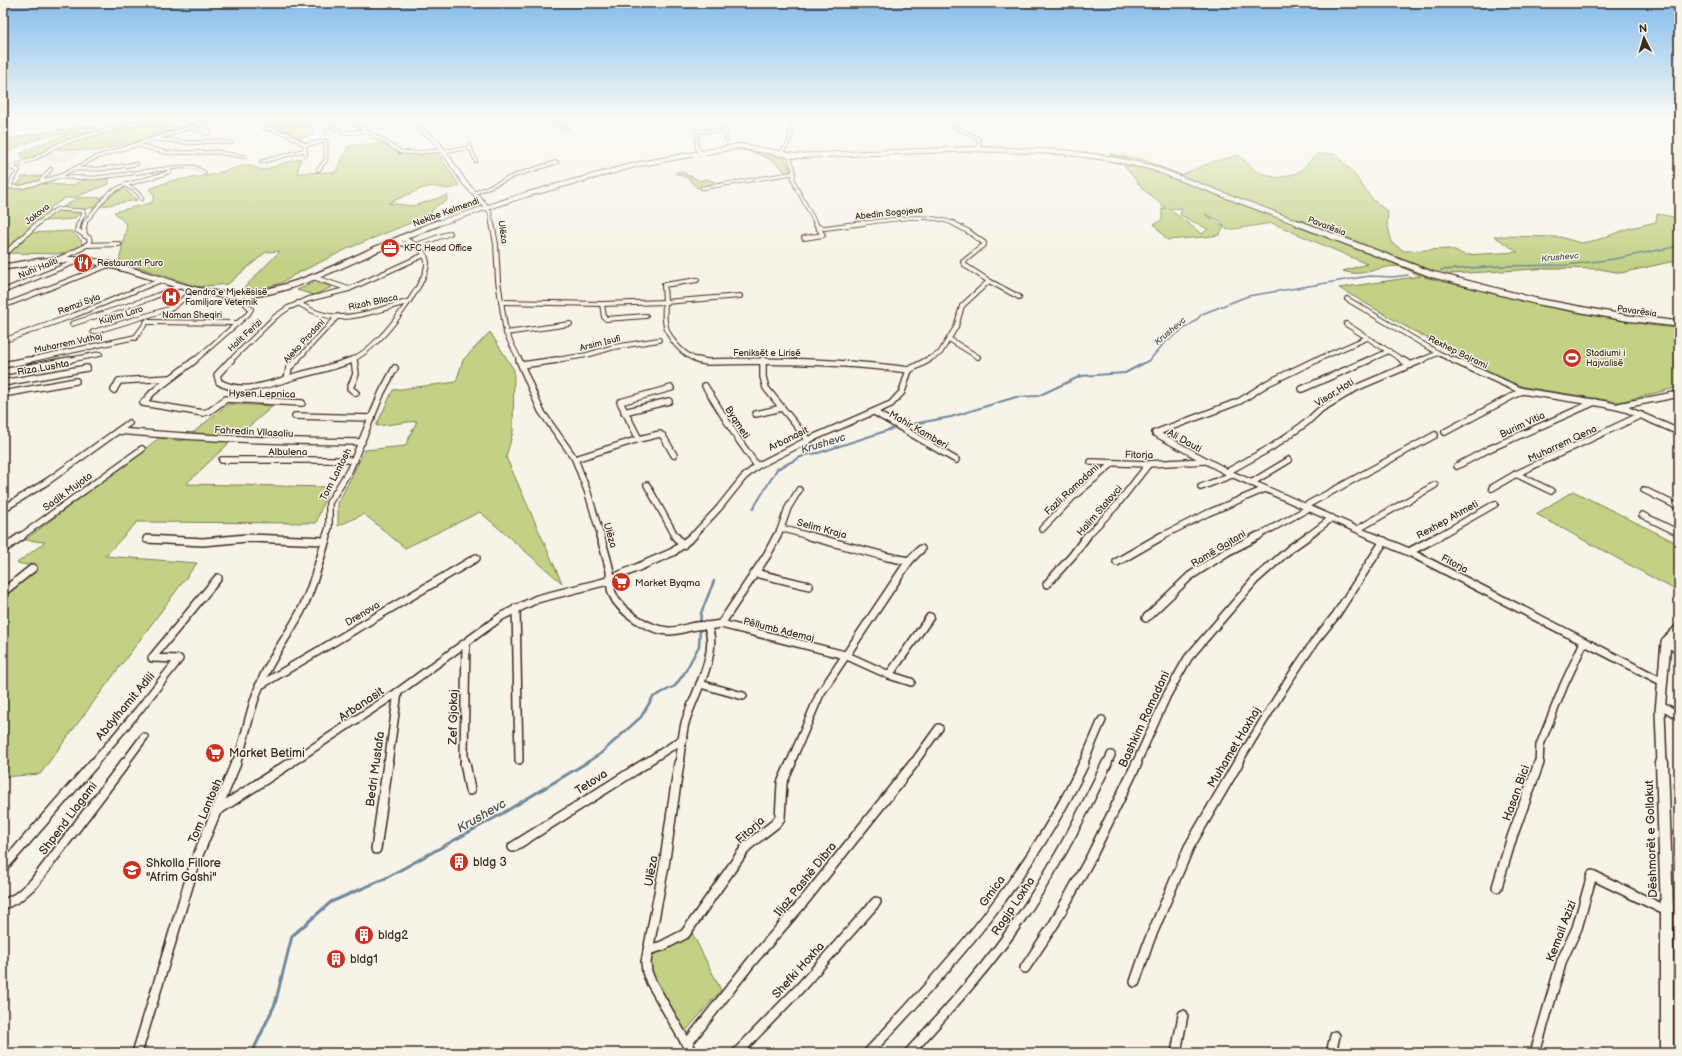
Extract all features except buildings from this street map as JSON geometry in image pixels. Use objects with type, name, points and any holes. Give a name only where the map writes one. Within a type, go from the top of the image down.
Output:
[{"type":"street","points":[[3,170],[9,168],[19,170],[12,180],[10,187],[22,187],[57,177],[77,167]]},
{"type":"street","points":[[74,169],[113,167]]},
{"type":"street","points":[[57,177],[95,178],[170,168],[187,167]]},
{"type":"street","points":[[195,167],[205,173]]},
{"type":"street","points":[[454,167],[464,182],[475,192],[486,206]]},
{"type":"street","points":[[475,192],[516,175],[540,167]]},
{"type":"street","name":"Nekibe Kelmendi","points":[[3,267],[80,260],[109,265],[193,291],[224,295],[251,294],[279,288],[313,277],[401,238],[486,206],[627,167]]},
{"type":"street","points":[[793,167],[794,172],[793,178],[796,187],[823,235],[804,238]]},
{"type":"street","name":"Pavarësia","points":[[1151,167],[1431,274],[1535,301],[1627,318],[1679,324]]},
{"type":"street","points":[[85,236],[84,228],[86,221],[109,193],[125,186],[164,174],[170,171],[170,168]]},
{"type":"street","points":[[44,181],[41,180],[51,170]]},
{"type":"street","points":[[702,188],[794,172]]},
{"type":"street","points":[[125,186],[137,192],[142,199]]},
{"type":"street","name":"Ulëza","points":[[486,206],[490,213],[496,244],[498,281],[506,333],[522,365],[541,411],[575,459],[600,535],[610,572],[611,594],[617,603],[628,613],[644,623],[659,629],[670,631],[702,625],[711,633],[711,648],[700,684],[688,712],[664,866],[646,962],[647,972],[651,982],[692,1053]]},
{"type":"street","name":"Jakova","points":[[3,254],[31,229],[57,209],[80,210],[84,212],[77,230],[90,240],[87,245]]},
{"type":"street","name":"Abedin Sogojeva","points":[[818,227],[825,228],[923,216],[944,219],[984,243],[984,245],[963,262],[966,266],[989,281]]},
{"type":"street","points":[[412,247],[450,233]]},
{"type":"street","points":[[401,238],[416,245],[424,254]]},
{"type":"street","points":[[393,242],[412,247],[424,254]]},
{"type":"street","points":[[56,261],[87,245],[119,244]]},
{"type":"street","name":"Halit Ferizi","points":[[424,254],[428,262],[427,268],[398,317],[377,343],[354,359],[256,387],[241,388],[223,385],[218,380],[217,374],[222,368],[280,313],[298,304],[349,289],[424,254]]},
{"type":"street","name":"Nuhi Haliti","points":[[3,291],[80,260]]},
{"type":"street","points":[[3,306],[109,265]]},
{"type":"street","points":[[313,277],[349,289]]},
{"type":"street","name":"Feniksët e Lirisë","points":[[698,280],[664,285],[665,323],[667,331],[678,346],[694,360],[707,362],[763,360],[862,365],[909,370]]},
{"type":"street","name":"Remzi Syla","points":[[4,340],[75,315],[159,281]]},
{"type":"street","points":[[909,370],[940,353],[958,322],[962,306],[989,281],[1019,297]]},
{"type":"street","points":[[72,324],[145,300],[178,287]]},
{"type":"street","name":"Kujtim Laro","points":[[93,332],[175,306],[193,291]]},
{"type":"street","name":"Hysen Lepnica","points":[[251,294],[245,302],[251,311],[210,348],[153,392],[143,403],[203,413],[210,411],[226,399],[302,403]]},
{"type":"street","points":[[502,302],[602,304],[665,302],[740,296]]},
{"type":"street","name":"Rexhep Bajrami","points":[[1347,299],[1438,353],[1522,391],[1595,402],[1617,407],[1641,415],[1679,432]]},
{"type":"street","name":"Rizah Bllaca","points":[[298,304],[322,314],[338,316],[360,314],[406,302]]},
{"type":"street","points":[[602,304],[604,317],[606,318],[646,316]]},
{"type":"street","name":"Muharrem Vuthaj","points":[[3,365],[136,337],[153,314]]},
{"type":"street","name":"Aleko Prodani","points":[[287,379],[286,373],[289,368],[338,316]]},
{"type":"street","name":"Naman Sheqiri","points":[[146,322],[238,323]]},
{"type":"street","points":[[506,333],[570,324]]},
{"type":"street","points":[[1346,324],[1411,365]]},
{"type":"street","name":"Ali Dauti","points":[[1204,461],[1155,432],[1240,401],[1268,383],[1336,350],[1367,338]]},
{"type":"street","points":[[948,339],[978,357]]},
{"type":"street","name":"Arsim Isufi","points":[[522,365],[587,355],[614,347],[659,340]]},
{"type":"street","points":[[1302,389],[1389,351]]},
{"type":"street","name":"Visar Hoti","points":[[1230,474],[1284,440],[1306,424],[1321,409],[1352,391],[1438,353]]},
{"type":"street","points":[[3,372],[100,354]]},
{"type":"street","points":[[354,359],[356,374],[350,388],[356,393]]},
{"type":"street","points":[[763,360],[764,383],[768,391],[808,440]]},
{"type":"street","name":"Riza Lushta","points":[[3,383],[87,368]]},
{"type":"street","name":"Tom Lantosh","points":[[137,1053],[196,860],[237,761],[259,686],[270,660],[289,634],[304,605],[316,573],[329,527],[329,503],[346,478],[354,462],[382,392],[395,368]]},
{"type":"street","name":"Arbanasit","points":[[215,812],[398,692],[516,608],[537,599],[610,580],[664,557],[683,545],[706,523],[740,482],[757,466],[808,440],[890,406],[899,399],[908,381],[909,370]]},
{"type":"street","points":[[114,390],[120,381],[171,378]]},
{"type":"street","points":[[3,394],[76,381]]},
{"type":"street","name":"Byqmeti","points":[[705,386],[738,440],[757,466]]},
{"type":"street","points":[[639,438],[620,404],[621,401],[671,388]]},
{"type":"street","points":[[1445,432],[1522,391]]},
{"type":"street","points":[[1617,407],[1652,398],[1660,399],[1679,394]]},
{"type":"street","points":[[624,412],[669,401]]},
{"type":"street","name":"Burim Vitia","points":[[1457,466],[1496,446],[1595,402]]},
{"type":"street","points":[[756,414],[782,408]]},
{"type":"street","name":"Mahir Kamberi","points":[[874,412],[956,460]]},
{"type":"street","name":"Muharrem Qena","points":[[1492,488],[1516,474],[1641,415]]},
{"type":"street","points":[[295,416],[372,418]]},
{"type":"street","points":[[3,509],[48,481],[129,423]]},
{"type":"street","name":"Fahredin Vllasaliu","points":[[118,431],[218,439],[362,442]]},
{"type":"street","points":[[575,459],[639,438],[657,434],[662,435],[674,454]]},
{"type":"street","name":"Ramë Gajtani","points":[[1146,618],[1190,576],[1200,569],[1227,552],[1435,435]]},
{"type":"street","name":"Sadik Mujota","points":[[3,549],[142,449]]},
{"type":"street","name":"Albulena","points":[[222,460],[354,462]]},
{"type":"street","points":[[1251,483],[1290,460]]},
{"type":"street","name":"Fitorja","points":[[1091,462],[1148,465],[1204,461],[1230,474],[1409,552],[1663,682]]},
{"type":"street","name":"Albulena","points":[[245,462],[354,462]]},
{"type":"street","name":"Fazli Ramadani","points":[[1042,529],[1073,497],[1112,464]]},
{"type":"street","name":"Halim Statovci","points":[[1047,584],[1073,555],[1082,541],[1116,506],[1148,465]]},
{"type":"street","points":[[1201,487],[1230,474]]},
{"type":"street","points":[[1516,474],[1551,492]]},
{"type":"street","points":[[647,485],[672,532],[683,545]]},
{"type":"street","points":[[1358,529],[1435,485]]},
{"type":"street","points":[[1117,562],[1163,534],[1265,489]]},
{"type":"street","points":[[721,624],[767,555],[781,528],[788,508],[799,490]]},
{"type":"street","points":[[1644,490],[1679,507]]},
{"type":"street","name":"Rexhep Ahmeti","points":[[1409,552],[1495,504]]},
{"type":"street","points":[[1642,514],[1679,533]]},
{"type":"street","name":"Bashkim Ramadani","points":[[1024,968],[1054,924],[1091,857],[1137,762],[1167,695],[1188,658],[1254,580],[1291,548],[1332,518]]},
{"type":"street","name":"Selim Kraja","points":[[781,528],[888,557],[909,561]]},
{"type":"street","points":[[147,539],[203,542],[247,538],[325,541]]},
{"type":"street","name":"Muhamet Haxhaj","points":[[1135,982],[1152,934],[1189,847],[1247,746],[1288,681],[1336,615],[1384,541]]},
{"type":"street","name":"Fitorja","points":[[648,950],[662,946],[684,934],[692,926],[726,875],[748,846],[775,824],[780,818],[782,811],[782,783],[820,694],[909,561],[921,549]]},
{"type":"street","name":"Drenova","points":[[259,686],[476,558]]},
{"type":"street","points":[[3,592],[33,568]]},
{"type":"street","points":[[755,573],[810,586]]},
{"type":"street","name":"Abdylhamit Adili","points":[[3,867],[42,819],[96,761],[138,712],[179,659],[152,658],[218,578]]},
{"type":"street","points":[[516,608],[519,760]]},
{"type":"street","points":[[889,675],[930,617]]},
{"type":"street","name":"Pëllumb Ademaj","points":[[702,625],[721,624],[845,655]]},
{"type":"street","points":[[1679,629],[1666,642],[1679,650]]},
{"type":"street","name":"Hasan Bici","points":[[1498,887],[1512,837],[1539,766],[1540,744],[1564,685],[1584,642]]},
{"type":"street","name":"Dëshmorët e Gollakut","points":[[1666,642],[1661,705],[1667,911],[1667,1053]]},
{"type":"street","name":"Zef Gjokaj","points":[[466,643],[464,755],[470,790]]},
{"type":"street","points":[[845,655],[889,675],[911,682]]},
{"type":"street","points":[[700,684],[742,696]]},
{"type":"street","name":"Bedri Mustafa","points":[[376,849],[398,692]]},
{"type":"street","points":[[1661,705],[1679,716]]},
{"type":"street","name":"Gmica","points":[[868,1053],[938,978],[994,909],[1047,832],[1088,754],[1102,720]]},
{"type":"street","name":"Iljaz Pashë Dibra","points":[[688,1044],[752,961],[804,901],[897,785],[939,728]]},
{"type":"street","name":"Shpend Llagami","points":[[3,905],[18,897],[34,883],[144,737]]},
{"type":"street","name":"Tetova","points":[[513,847],[683,739]]},
{"type":"street","name":"Ragip Loxha","points":[[908,1053],[970,985],[1018,922],[1078,824],[1111,755]]},
{"type":"street","name":"Kemail Azizi","points":[[1535,1053],[1562,960],[1577,928],[1592,875],[1667,911]]},
{"type":"street","name":"Shefki Hoxha","points":[[737,1053],[799,989],[876,902]]},
{"type":"street","points":[[1176,1053],[1183,1015]]},
{"type":"street","points":[[1330,1053],[1335,1036]]},
{"type":"green space","points":[[239,167],[254,167],[263,170],[272,167],[299,167],[297,173],[336,172],[338,167],[447,167],[459,185],[447,189],[433,187],[425,188],[388,203],[413,206],[448,195],[446,202],[436,206],[430,215],[349,248],[276,285],[241,291],[280,251],[266,252],[228,284],[197,287],[119,262],[127,225],[114,212],[151,203],[155,196],[149,189],[171,181],[206,176]]},
{"type":"green space","points":[[790,167],[790,171],[786,173],[781,168]]},
{"type":"green space","points":[[1125,167],[1162,167],[1181,175],[1200,167],[1252,167],[1257,172],[1278,178],[1298,173],[1304,167],[1348,167],[1373,200],[1388,212],[1387,223],[1392,243],[1404,251],[1449,249],[1465,255],[1518,252],[1494,236],[1560,237],[1581,243],[1597,240],[1630,228],[1656,222],[1657,214],[1679,218],[1679,260],[1621,273],[1600,269],[1553,268],[1450,274],[1449,277],[1424,277],[1564,310],[1655,326],[1679,328],[1679,387],[1619,402],[1518,386],[1410,329],[1339,288],[1421,276],[1404,268],[1394,266],[1359,273],[1343,271],[1367,264],[1272,223],[1227,230],[1220,221],[1205,214],[1224,227],[1219,235],[1167,240],[1154,224],[1162,220],[1162,209],[1166,208],[1144,190]],"holes":[[[1182,208],[1180,215],[1208,229],[1202,234],[1169,209]]]},
{"type":"green space","points":[[679,171],[699,181],[706,179],[721,184],[697,188],[689,179],[675,173]]},
{"type":"green space","points":[[41,176],[40,183],[71,186],[83,180],[109,178],[109,184],[73,198],[65,198],[47,210],[59,210],[77,198],[110,197],[123,188],[137,200],[84,209],[74,219],[44,221],[30,233],[71,231],[81,240],[82,245],[68,254],[3,253],[3,192],[21,181],[22,177]]},
{"type":"green space","points":[[316,282],[332,287],[314,295],[297,290]]},
{"type":"green space","points":[[490,332],[514,370],[513,432],[506,457],[562,583],[480,512],[405,548],[364,514],[338,526],[338,503],[365,450],[405,446],[417,421],[376,426],[393,390],[456,382],[463,360]]},
{"type":"green space","points":[[228,404],[273,406],[227,445],[186,484],[329,487],[316,523],[137,522],[105,556],[197,563],[40,774],[3,777],[3,591],[37,567],[17,563],[45,542],[25,540],[159,438],[183,441]]},
{"type":"green space","points":[[1573,491],[1679,544],[1679,592],[1536,514]]},
{"type":"green space","points":[[691,931],[721,990],[685,1032],[657,990],[649,963],[657,950],[668,945],[676,944]]},
{"type":"waterway","name":"Krushevc","points":[[1441,270],[1502,266],[1567,265],[1614,259],[1679,246]]},
{"type":"waterway","name":"Krushevc","points":[[1150,360],[1164,343],[1194,322],[1202,314],[1248,296],[1369,276],[1393,277],[1408,275]]},
{"type":"waterway","name":"Krushevc","points":[[902,426],[951,417],[1016,397],[1038,396],[1081,376],[1125,373],[1150,360]]},
{"type":"waterway","name":"Krushevc","points":[[753,509],[777,469],[805,455],[818,453],[895,428]]},
{"type":"waterway","name":"Krushevc","points":[[700,624],[701,613],[714,581]]},
{"type":"waterway","name":"Krushevc","points":[[584,764],[600,754],[641,717],[653,697],[675,686],[685,672],[699,646],[700,628]]},
{"type":"waterway","name":"Krushevc","points":[[252,1053],[275,1004],[292,936],[331,902],[384,879],[498,816],[586,763]]},
{"type":"place","name":"KFC Head Office","points":[[390,248]]},
{"type":"place","name":"Restaurant Puro","points":[[83,263]]},
{"type":"place","name":"Qendra e Mjekësisë Familjare Veternik","points":[[171,297]]},
{"type":"place","name":"Stadiumi i Hajvalisë","points":[[1572,358]]},
{"type":"place","name":"Market Byqma","points":[[621,582]]},
{"type":"place","name":"Market Betimi","points":[[215,753]]},
{"type":"place","name":"bldg 3","points":[[459,862]]},
{"type":"place","name":"Shkolla Fillore \"Afrim Gashi\"","points":[[132,870]]},
{"type":"place","name":"bldg2","points":[[364,935]]},
{"type":"place","name":"bldg1","points":[[336,959]]}]
